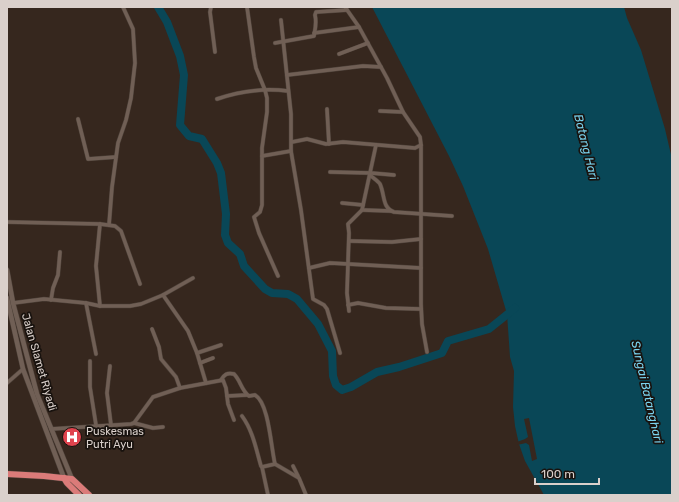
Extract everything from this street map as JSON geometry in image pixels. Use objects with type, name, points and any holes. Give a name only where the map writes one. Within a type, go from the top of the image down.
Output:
[{"type":"highway","points":[[7,474],[72,479],[89,495]]},
{"type":"highway","points":[[64,478],[79,495]]},
{"type":"main road","name":"Jalan Slamet Riyadi","points":[[7,270],[18,323],[37,394],[72,479]]},
{"type":"main road","name":"Jalan Slamet Riyadi","points":[[7,298],[23,369],[64,478]]},
{"type":"main road","points":[[13,325],[18,323]]},
{"type":"street","points":[[109,225],[118,143],[126,120],[135,63],[133,29],[123,7]]},
{"type":"street","points":[[211,7],[210,12],[216,52]]},
{"type":"street","points":[[247,7],[256,68],[265,90],[268,106],[263,135],[262,205],[260,212],[254,217],[278,276]]},
{"type":"street","points":[[275,43],[314,36],[314,30],[317,25],[315,7]]},
{"type":"street","points":[[316,13],[346,8],[368,43],[403,112],[420,138],[422,145],[421,309],[427,352]]},
{"type":"street","points":[[280,20],[284,41],[291,114],[291,151],[302,210],[313,299],[324,305],[327,309],[340,353]]},
{"type":"street","points":[[314,33],[359,27]]},
{"type":"street","points":[[339,54],[368,43]]},
{"type":"street","points":[[287,75],[363,66],[381,67]]},
{"type":"street","points":[[217,99],[237,92],[265,90],[288,91]]},
{"type":"street","points":[[327,109],[329,144]]},
{"type":"street","points":[[380,111],[403,112]]},
{"type":"street","points":[[78,119],[88,158],[116,157]]},
{"type":"street","points":[[292,142],[307,139],[329,144],[343,142],[415,148],[422,145]]},
{"type":"street","points":[[349,311],[346,293],[349,241],[348,224],[362,210],[376,145]]},
{"type":"street","points":[[262,156],[291,151]]},
{"type":"street","points":[[330,172],[394,175]]},
{"type":"street","points":[[370,174],[379,184],[387,208],[392,211]]},
{"type":"street","points":[[342,203],[363,205]]},
{"type":"street","points":[[362,210],[452,216]]},
{"type":"street","points":[[7,222],[100,224],[115,226],[121,231],[140,284]]},
{"type":"street","points":[[100,224],[96,266],[100,306]]},
{"type":"street","points":[[349,241],[392,242],[421,239]]},
{"type":"street","points":[[51,300],[53,288],[58,275],[60,252]]},
{"type":"street","points":[[309,268],[330,263],[421,268]]},
{"type":"street","points":[[13,302],[44,299],[121,307],[136,305],[163,295],[193,278]]},
{"type":"street","points":[[163,295],[188,331],[197,353],[206,383]]},
{"type":"street","points":[[86,303],[96,354]]},
{"type":"street","points":[[348,305],[358,303],[386,308],[421,309]]},
{"type":"street","points":[[152,329],[159,347],[161,359],[176,377],[180,388]]},
{"type":"street","points":[[197,353],[221,345]]},
{"type":"street","points":[[200,363],[214,358]]},
{"type":"street","points":[[90,361],[90,387],[96,426]]},
{"type":"street","points":[[110,366],[107,393],[111,425]]},
{"type":"street","points":[[7,383],[23,369]]},
{"type":"street","points":[[51,429],[126,425],[134,422],[151,398],[180,388],[221,380],[223,376],[227,374],[236,375],[247,395]]},
{"type":"street","points":[[221,380],[224,381],[228,404],[234,420]]},
{"type":"street","points":[[227,396],[257,396],[264,407],[275,464]]},
{"type":"street","points":[[242,416],[250,428],[262,467],[268,495]]},
{"type":"street","points":[[134,422],[153,428],[163,427]]},
{"type":"street","points":[[262,467],[275,464],[299,478]]},
{"type":"street","points":[[293,466],[306,495]]},
{"type":"water","points":[[372,7],[624,7],[627,18],[641,50],[665,129],[672,159],[672,495],[544,495],[525,461],[519,444],[513,407],[514,371],[510,357],[507,314],[488,249],[463,186],[449,156]]},
{"type":"pier","points":[[529,418],[537,459],[532,461],[529,445],[526,443],[517,445],[517,442],[528,437],[524,419]]},
{"type":"waterway","points":[[158,7],[167,22],[180,56],[184,75],[180,125],[189,136],[202,139],[217,163],[221,173],[226,214],[225,235],[228,243],[240,254],[244,266],[265,289],[272,293],[288,294],[297,299],[318,324],[332,351],[333,376],[336,385],[342,390],[351,387],[377,372],[399,367],[442,353],[448,341],[489,329],[515,308]]},
{"type":"place","name":"Puskesmas Putri Ayu","points":[[72,437]]},
{"type":"water label","name":"Batang Hari","points":[[586,147]]},
{"type":"water label","name":"Sungai Batanghari","points":[[647,392]]}]
